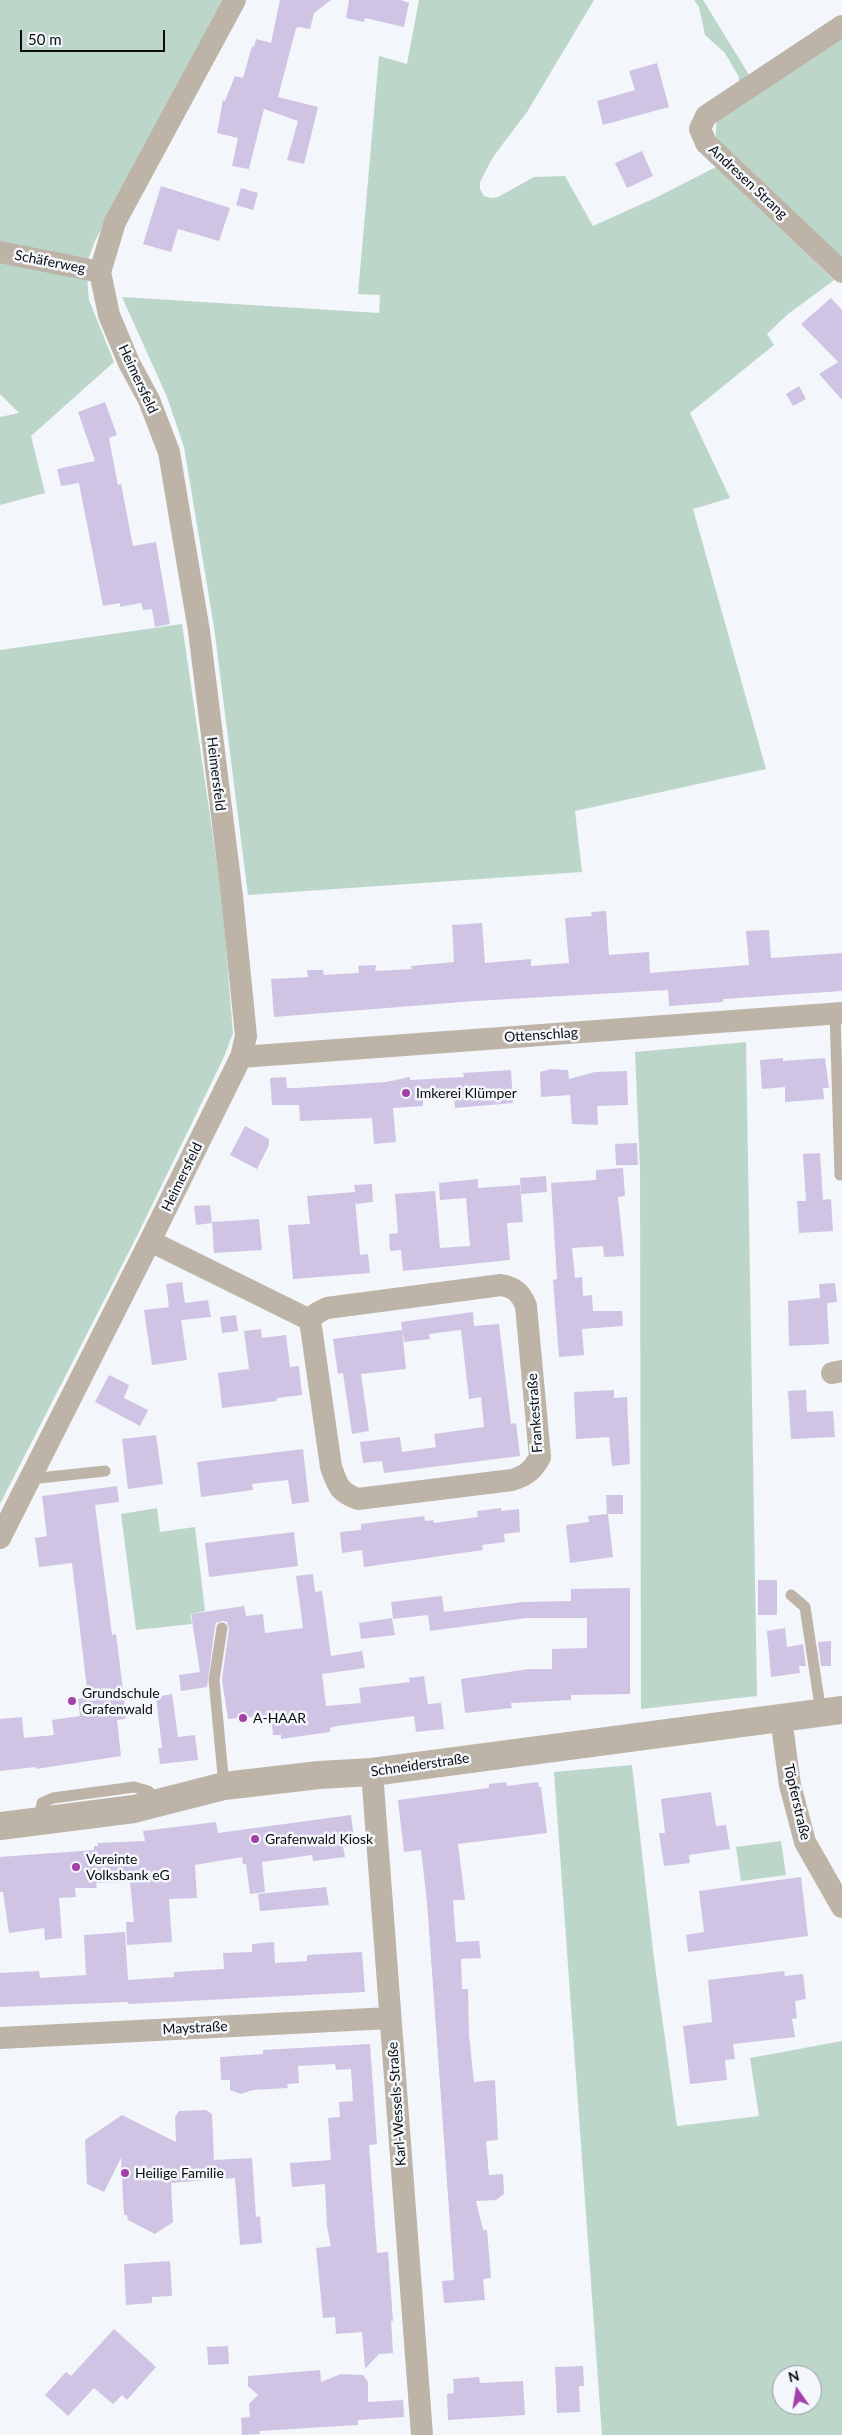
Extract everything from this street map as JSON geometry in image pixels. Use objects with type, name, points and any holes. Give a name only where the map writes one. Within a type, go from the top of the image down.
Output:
[{"type":"street","name":"Heimersfeld","points":[[0,1538],[150,1241],[240,1057],[246,1036],[232,896],[199,631],[169,452],[149,400],[129,362],[109,315],[100,272],[115,222],[235,0]]},
{"type":"street","name":"Andresen Strang","points":[[842,26],[706,116],[700,129],[706,143],[842,272]]},
{"type":"street","name":"Schäferweg","points":[[0,252],[100,272]]},
{"type":"street","name":"Ottenschlag","points":[[240,1057],[839,1013]]},
{"type":"street","points":[[150,1241],[310,1320]]},
{"type":"street","name":"Frankestraße","points":[[501,1285],[510,1286],[518,1292],[526,1306],[540,1457],[535,1466],[528,1473],[512,1480],[358,1499],[344,1494],[331,1468],[310,1320],[317,1313],[327,1308],[501,1285]]},
{"type":"street","name":"Schneiderstraße","points":[[0,1826],[134,1809],[224,1786],[309,1776],[372,1772],[831,1712]]},
{"type":"street","name":"Töpferstraße","points":[[781,1718],[790,1785],[805,1842],[842,1906]]},
{"type":"street","name":"Karl-Wessels-Straße","points":[[372,1772],[422,2435]]},
{"type":"street","name":"Maystraße","points":[[0,2038],[390,2018]]},
{"type":"lane","points":[[839,1013],[840,1175]]},
{"type":"lane","points":[[30,1479],[105,1471]]},
{"type":"lane","points":[[791,1595],[805,1607],[831,1712]]},
{"type":"lane","points":[[222,1628],[214,1680],[224,1786]]},
{"type":"green space","points":[[0,0],[225,0],[95,241],[86,265],[89,300],[114,362],[31,436],[45,493],[0,505],[0,417],[19,413],[0,394]]},
{"type":"green space","points":[[419,0],[594,0],[527,112],[493,157],[480,182],[480,189],[484,196],[498,197],[534,177],[565,176],[593,226],[655,198],[716,167],[834,280],[787,315],[767,334],[774,345],[690,413],[730,498],[693,509],[766,769],[575,811],[582,872],[248,895],[214,627],[184,447],[167,397],[122,297],[379,313],[380,295],[358,294],[379,56],[407,64]]},
{"type":"green space","points":[[694,0],[703,0],[751,78],[739,86],[739,77],[725,53],[705,35],[699,7]]},
{"type":"green space","points":[[842,31],[842,265],[715,144],[717,116]]},
{"type":"green space","points":[[182,624],[222,898],[233,1033],[224,1057],[137,1236],[0,1504],[0,650]]},
{"type":"green space","points":[[746,1042],[757,1696],[641,1709],[640,1169],[635,1052]]},
{"type":"green space","points":[[157,1508],[160,1532],[195,1527],[205,1611],[190,1614],[192,1624],[136,1630],[121,1514]]},
{"type":"green space","points":[[632,1765],[654,1959],[677,2126],[759,2116],[750,2058],[842,2041],[842,2435],[602,2435],[554,1772]]},
{"type":"green space","points":[[781,1841],[786,1875],[741,1881],[736,1847]]},
{"type":"building","points":[[280,0],[331,0],[314,13],[310,29],[296,28],[278,97],[318,107],[304,164],[287,160],[298,121],[264,109],[249,169],[232,166],[238,138],[217,133],[223,100],[225,101],[235,76],[243,78],[252,46],[254,47],[256,39],[271,43]]},
{"type":"building","points":[[349,0],[401,0],[409,3],[404,27],[365,18],[364,22],[346,18]]},
{"type":"building","points":[[657,63],[669,107],[603,125],[597,101],[635,90],[629,71]]},
{"type":"building","points":[[642,151],[653,176],[627,188],[615,163]]},
{"type":"building","points":[[161,186],[230,208],[219,241],[178,229],[171,252],[143,244]]},
{"type":"building","points":[[241,188],[258,193],[253,210],[236,205]]},
{"type":"building","points":[[831,298],[842,310],[842,400],[819,374],[838,362],[801,324]]},
{"type":"building","points":[[799,386],[806,399],[793,406],[786,394]]},
{"type":"building","points":[[105,402],[117,435],[109,438],[118,485],[121,484],[133,546],[156,542],[170,624],[155,627],[152,609],[143,610],[141,603],[120,607],[120,603],[103,606],[79,483],[61,486],[57,469],[95,461],[78,412]]},
{"type":"building","points":[[606,911],[609,955],[649,952],[650,973],[749,965],[746,931],[769,930],[771,958],[842,953],[842,991],[723,999],[723,1002],[669,1006],[668,990],[475,1001],[274,1017],[271,979],[308,977],[307,970],[323,970],[324,975],[359,973],[358,966],[376,965],[375,971],[412,969],[411,966],[454,962],[452,925],[482,923],[485,963],[531,959],[531,966],[569,963],[565,918],[592,916],[591,912]]},
{"type":"building","points":[[783,1058],[783,1061],[825,1058],[829,1088],[823,1088],[824,1099],[785,1102],[785,1087],[762,1089],[760,1060]]},
{"type":"building","points":[[551,1069],[568,1070],[569,1079],[595,1072],[627,1071],[628,1105],[597,1106],[598,1125],[572,1124],[570,1095],[541,1097],[540,1072]]},
{"type":"building","points":[[511,1070],[513,1103],[455,1108],[454,1095],[423,1097],[423,1106],[393,1108],[396,1142],[374,1144],[372,1118],[300,1121],[299,1105],[272,1105],[270,1078],[286,1077],[287,1088],[297,1088],[386,1082],[410,1077],[410,1080],[464,1077],[463,1073]]},
{"type":"building","points":[[245,1126],[269,1139],[269,1145],[257,1169],[230,1155]]},
{"type":"building","points":[[637,1143],[638,1165],[616,1165],[615,1144]]},
{"type":"building","points":[[820,1153],[823,1200],[831,1199],[833,1231],[799,1233],[797,1201],[806,1201],[803,1154]]},
{"type":"building","points":[[623,1168],[625,1196],[618,1197],[624,1256],[604,1257],[603,1246],[572,1248],[575,1278],[582,1277],[583,1296],[592,1295],[593,1311],[622,1311],[623,1326],[582,1329],[584,1355],[559,1357],[553,1280],[557,1279],[551,1183],[596,1180],[596,1170]]},
{"type":"building","points":[[546,1176],[547,1192],[521,1194],[520,1178]]},
{"type":"building","points":[[478,1179],[478,1188],[520,1185],[523,1222],[507,1223],[510,1260],[403,1271],[401,1250],[390,1251],[389,1234],[398,1233],[395,1194],[435,1191],[440,1248],[470,1246],[466,1198],[440,1200],[439,1183]]},
{"type":"building","points":[[372,1184],[373,1202],[356,1204],[355,1199],[360,1255],[368,1254],[370,1273],[293,1279],[288,1225],[310,1224],[307,1196],[355,1192],[354,1185]]},
{"type":"building","points":[[210,1205],[212,1223],[196,1225],[194,1206]]},
{"type":"building","points":[[259,1219],[262,1250],[214,1253],[212,1222]]},
{"type":"building","points":[[182,1282],[185,1303],[208,1300],[211,1317],[181,1320],[187,1360],[152,1365],[144,1310],[169,1307],[166,1284]]},
{"type":"building","points":[[835,1283],[837,1302],[827,1303],[829,1344],[789,1346],[788,1301],[820,1298],[819,1284]]},
{"type":"building","points":[[473,1312],[474,1326],[499,1324],[511,1424],[516,1423],[520,1456],[384,1473],[382,1461],[363,1463],[360,1442],[400,1437],[402,1452],[436,1447],[434,1434],[484,1427],[481,1397],[469,1399],[461,1330],[429,1334],[430,1339],[404,1342],[401,1322]]},
{"type":"building","points":[[236,1315],[238,1331],[222,1333],[220,1317]]},
{"type":"building","points":[[261,1329],[262,1338],[286,1335],[290,1367],[299,1366],[302,1395],[277,1398],[277,1401],[222,1408],[218,1373],[249,1369],[244,1331]]},
{"type":"building","points":[[402,1330],[406,1369],[361,1374],[369,1431],[352,1434],[343,1373],[338,1374],[333,1339]]},
{"type":"building","points":[[109,1375],[129,1385],[124,1398],[148,1410],[140,1426],[95,1402]]},
{"type":"building","points":[[614,1390],[614,1398],[627,1397],[630,1464],[612,1466],[609,1437],[576,1439],[574,1392]]},
{"type":"building","points":[[806,1390],[807,1412],[833,1411],[835,1437],[791,1439],[788,1391]]},
{"type":"building","points":[[156,1435],[163,1484],[128,1489],[122,1439]]},
{"type":"building","points":[[303,1449],[309,1502],[292,1504],[288,1480],[252,1484],[253,1490],[201,1497],[197,1462]]},
{"type":"building","points":[[117,1486],[119,1502],[95,1505],[112,1635],[116,1634],[126,1714],[125,1719],[117,1720],[121,1756],[36,1769],[36,1767],[0,1771],[0,1719],[22,1717],[24,1738],[54,1735],[52,1720],[80,1716],[78,1699],[88,1697],[72,1563],[39,1567],[35,1538],[47,1536],[42,1496]]},
{"type":"building","points":[[606,1495],[623,1495],[623,1514],[608,1514],[613,1557],[570,1563],[566,1525],[589,1522],[588,1516],[607,1514]]},
{"type":"building","points":[[501,1508],[501,1511],[519,1509],[520,1532],[504,1534],[505,1542],[482,1545],[483,1550],[364,1567],[362,1550],[342,1553],[340,1532],[361,1530],[361,1524],[424,1516],[425,1521],[433,1520],[434,1523],[478,1517],[477,1511]]},
{"type":"building","points":[[294,1532],[298,1566],[209,1577],[205,1543]]},
{"type":"building","points":[[313,1574],[315,1592],[322,1591],[331,1656],[362,1651],[365,1668],[322,1674],[326,1706],[361,1703],[359,1688],[410,1682],[409,1678],[424,1676],[428,1704],[441,1703],[444,1729],[416,1732],[414,1716],[337,1726],[330,1728],[330,1732],[281,1739],[281,1735],[273,1735],[271,1715],[228,1719],[222,1680],[229,1629],[227,1622],[223,1621],[216,1623],[215,1627],[207,1687],[181,1691],[179,1675],[200,1672],[191,1614],[244,1606],[246,1616],[263,1614],[265,1633],[303,1628],[296,1576]]},
{"type":"building","points":[[758,1580],[777,1580],[777,1615],[758,1615]]},
{"type":"building","points":[[630,1588],[630,1694],[571,1695],[571,1700],[511,1703],[512,1708],[465,1713],[461,1679],[529,1669],[552,1669],[552,1649],[587,1648],[587,1618],[526,1618],[430,1631],[428,1615],[393,1619],[391,1602],[442,1596],[444,1612],[523,1602],[571,1601],[571,1589]]},
{"type":"building","points":[[392,1618],[395,1635],[361,1639],[359,1623]]},
{"type":"building","points":[[785,1628],[787,1647],[803,1644],[806,1666],[799,1666],[800,1673],[771,1677],[767,1631]]},
{"type":"building","points":[[831,1641],[831,1666],[821,1666],[818,1642]]},
{"type":"building","points":[[172,1694],[178,1737],[195,1735],[198,1760],[160,1764],[158,1748],[162,1748],[156,1697]]},
{"type":"building","points":[[506,1782],[507,1786],[538,1782],[539,1787],[541,1787],[547,1833],[458,1844],[465,1900],[453,1900],[456,1942],[479,1941],[481,1958],[461,1959],[462,1989],[468,1989],[469,2035],[474,2082],[495,2080],[498,2140],[486,2141],[489,2175],[503,2174],[504,2194],[496,2200],[476,2201],[483,2230],[487,2230],[491,2278],[483,2279],[485,2300],[444,2303],[442,2281],[454,2280],[427,1902],[421,1850],[404,1852],[398,1800],[489,1788],[489,1784]]},
{"type":"building","points":[[711,1792],[716,1826],[726,1825],[730,1849],[689,1855],[690,1863],[664,1866],[659,1833],[665,1833],[661,1799]]},
{"type":"building","points":[[351,1815],[355,1845],[343,1846],[345,1857],[313,1861],[312,1855],[262,1862],[265,1892],[250,1894],[246,1864],[243,1864],[242,1857],[195,1865],[197,1898],[169,1899],[172,1942],[127,1945],[126,1922],[134,1922],[130,1882],[96,1883],[97,1888],[75,1888],[76,1897],[59,1898],[62,1938],[45,1940],[44,1928],[9,1933],[3,1892],[0,1892],[0,1857],[94,1850],[94,1846],[98,1846],[98,1843],[145,1841],[143,1831],[216,1822],[218,1833]]},
{"type":"building","points":[[801,1877],[808,1936],[688,1952],[686,1935],[704,1932],[699,1891]]},
{"type":"building","points":[[326,1887],[329,1905],[260,1911],[258,1894]]},
{"type":"building","points":[[125,1932],[128,1980],[174,1977],[174,1972],[224,1969],[223,1953],[252,1952],[252,1944],[274,1942],[275,1963],[307,1961],[307,1955],[362,1952],[365,1992],[128,2004],[128,2002],[0,2007],[0,1973],[39,1971],[40,1978],[86,1975],[84,1935]]},
{"type":"building","points":[[784,1971],[785,1976],[803,1974],[806,1999],[795,2001],[797,2018],[792,2019],[795,2037],[733,2044],[735,2059],[725,2060],[727,2080],[690,2084],[683,2026],[712,2022],[708,1980]]},
{"type":"building","points":[[370,2044],[377,2144],[369,2145],[377,2253],[388,2252],[393,2321],[391,2321],[393,2353],[379,2354],[365,2369],[362,2332],[336,2334],[335,2317],[323,2318],[316,2248],[331,2246],[327,2227],[325,2184],[292,2187],[290,2163],[331,2160],[328,2118],[340,2117],[339,2102],[353,2101],[351,2069],[336,2070],[335,2064],[298,2066],[299,2083],[287,2084],[288,2088],[253,2090],[241,2094],[230,2090],[230,2080],[221,2080],[220,2057],[263,2054],[263,2050]]},
{"type":"building","points":[[206,2110],[212,2114],[214,2160],[252,2158],[256,2217],[260,2216],[262,2243],[240,2245],[235,2178],[171,2183],[173,2222],[155,2234],[128,2220],[127,2215],[124,2215],[121,2158],[104,2192],[87,2184],[85,2140],[122,2115],[176,2142],[175,2117],[179,2111]]},
{"type":"building","points":[[170,2261],[172,2296],[152,2297],[152,2303],[126,2305],[124,2264]]},
{"type":"building","points":[[114,2329],[156,2367],[127,2400],[122,2395],[113,2404],[94,2388],[68,2416],[45,2395],[66,2372],[71,2376]]},
{"type":"building","points":[[228,2346],[229,2364],[208,2365],[207,2347]]},
{"type":"building","points":[[583,2366],[584,2386],[579,2386],[580,2412],[557,2413],[555,2367]]},
{"type":"building","points":[[320,2370],[321,2382],[341,2374],[363,2375],[368,2382],[368,2402],[403,2400],[404,2417],[358,2420],[358,2425],[259,2431],[260,2434],[242,2435],[241,2418],[250,2417],[249,2404],[258,2395],[248,2386],[248,2376]]},
{"type":"building","points":[[479,2377],[480,2383],[523,2381],[525,2415],[448,2420],[447,2394],[454,2393],[453,2379]]},
{"type":"place","name":"Imkerei Klümper","points":[[406,1093]]},
{"type":"place","name":"Grundschule Grafenwald","points":[[72,1701]]},
{"type":"place","name":"A-HAAR","points":[[243,1718]]},
{"type":"place","name":"Grafenwald Kiosk","points":[[255,1839]]},
{"type":"place","name":"Vereinte Volksbank eG","points":[[76,1867]]},
{"type":"place","name":"Heilige Familie","points":[[125,2173]]}]
